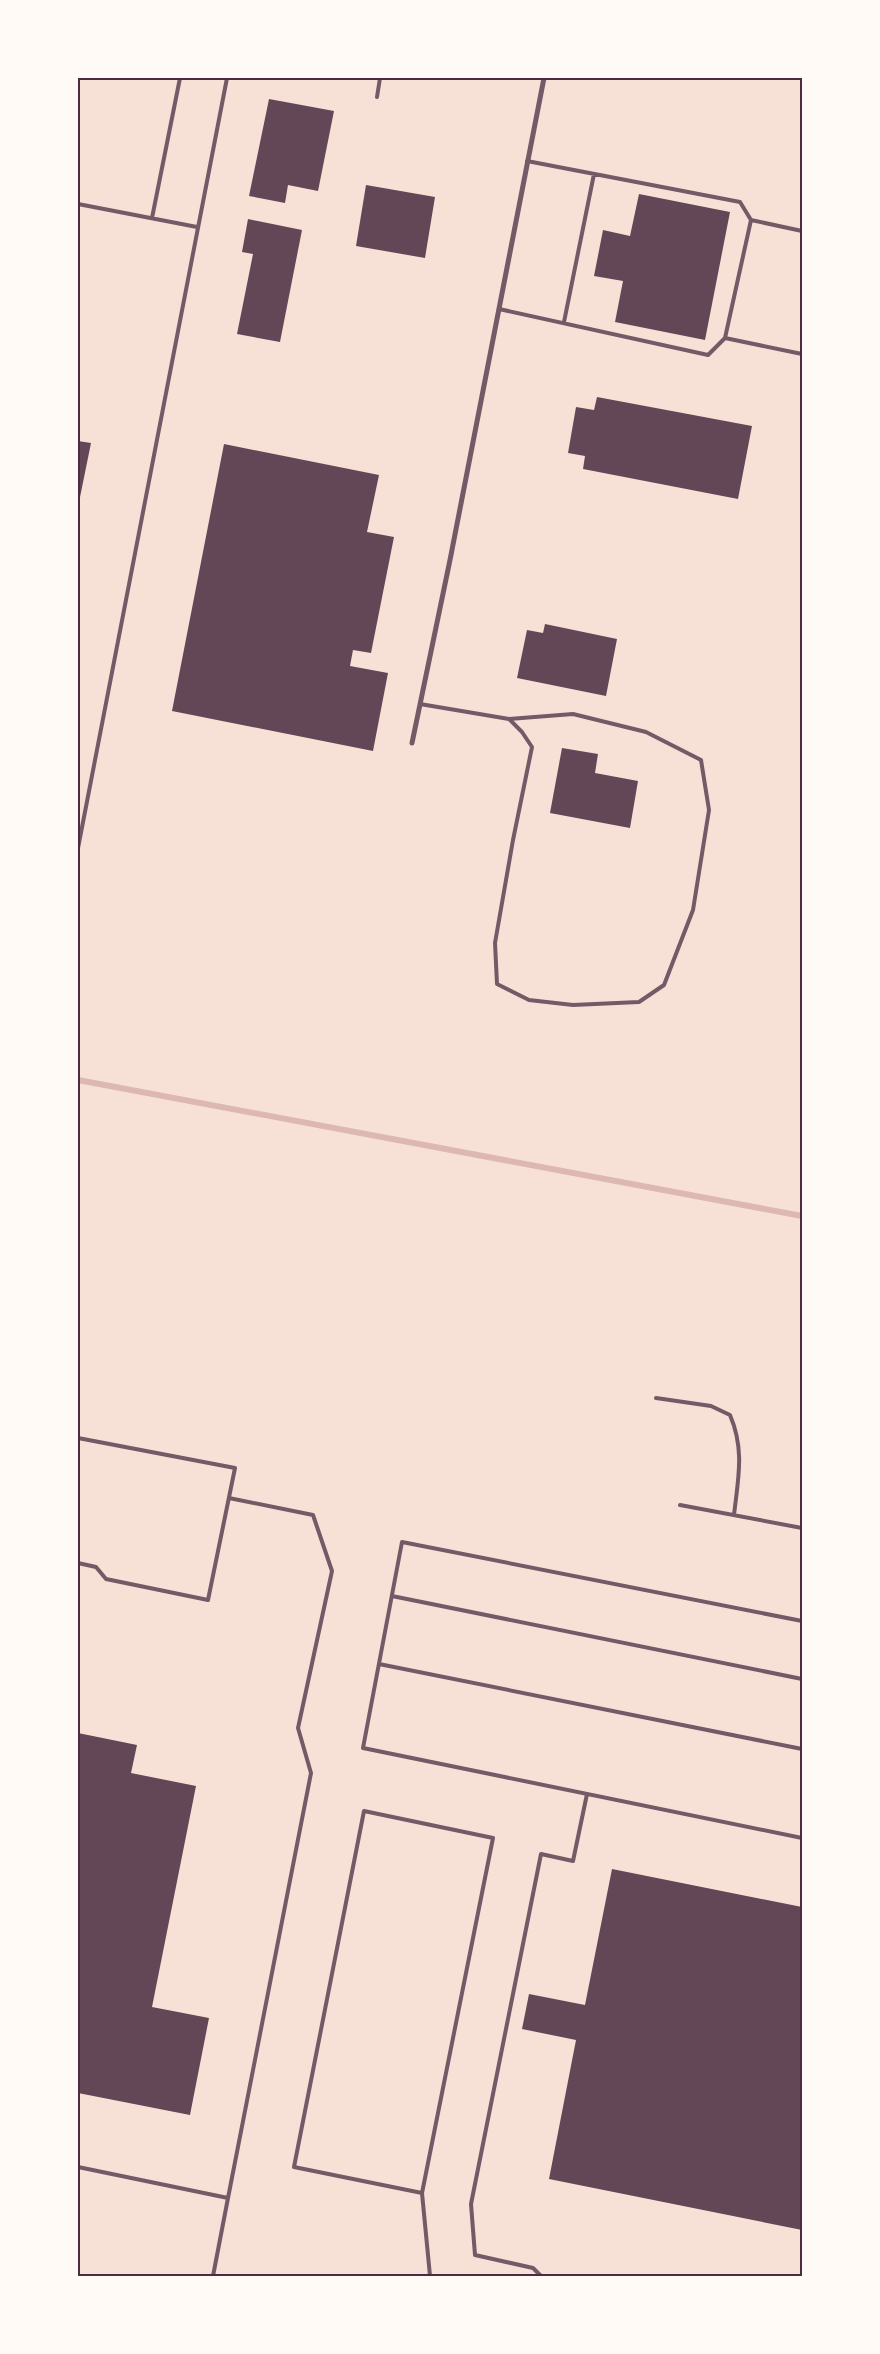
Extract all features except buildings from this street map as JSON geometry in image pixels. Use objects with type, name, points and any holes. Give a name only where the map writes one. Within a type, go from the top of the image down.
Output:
[{"type":"street","points":[[412,743],[544,78]]},
{"type":"lane","points":[[152,218],[180,78]]},
{"type":"lane","points":[[78,848],[227,78]]},
{"type":"lane","points":[[377,97],[380,78]]},
{"type":"lane","points":[[499,309],[708,355],[725,338],[751,220],[740,202],[528,161]]},
{"type":"lane","points":[[564,322],[594,174]]},
{"type":"lane","points":[[78,204],[198,227]]},
{"type":"lane","points":[[751,220],[802,231]]},
{"type":"lane","points":[[725,338],[802,354]]},
{"type":"lane","points":[[420,704],[509,719],[573,714],[646,732],[701,760],[709,810],[693,910],[664,984],[639,1002],[573,1005],[529,1000],[497,984],[495,943],[532,747],[522,732],[509,719]]},
{"type":"lane","points":[[656,1398],[711,1406],[730,1415],[736,1428],[741,1454],[734,1515]]},
{"type":"lane","points":[[78,1438],[235,1468],[208,1600],[106,1579],[96,1567],[78,1563]]},
{"type":"lane","points":[[213,2276],[311,1773],[298,1728],[332,1571],[313,1515],[229,1498]]},
{"type":"lane","points":[[680,1505],[802,1528]]},
{"type":"lane","points":[[802,1621],[402,1542],[362,1748],[802,1838]]},
{"type":"lane","points":[[392,1596],[802,1679]]},
{"type":"lane","points":[[379,1664],[802,1749]]},
{"type":"lane","points":[[541,2276],[533,2268],[475,2255],[471,2204],[541,1854],[573,1861],[587,1794]]},
{"type":"lane","points":[[422,2193],[294,2167],[364,1811],[493,1838],[422,2193],[430,2276]]},
{"type":"lane","points":[[78,2167],[228,2198]]},
{"type":"waterway","points":[[78,1080],[802,1216]]}]
